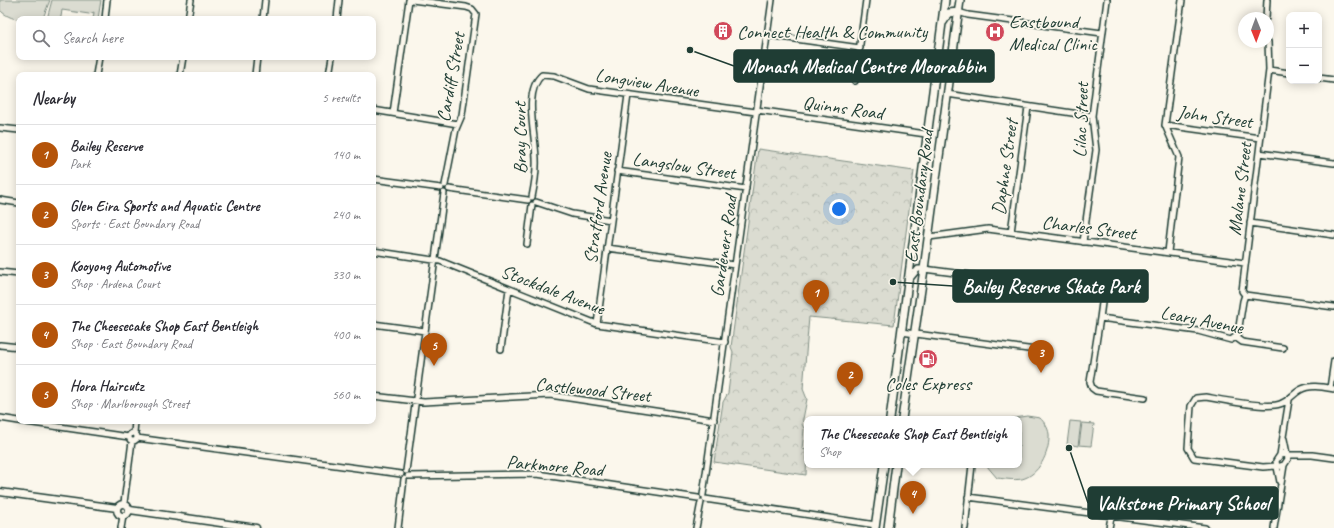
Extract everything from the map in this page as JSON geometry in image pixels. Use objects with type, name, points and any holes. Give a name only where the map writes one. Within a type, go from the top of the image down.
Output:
[{"type":"main road","name":"East Boundary Road","points":[[890,416],[926,134],[945,0]]},
{"type":"main road","name":"East Boundary Road","points":[[902,416],[924,269],[960,0]]},
{"type":"main road","points":[[942,24],[948,14],[958,12]]},
{"type":"main road","points":[[876,526],[884,468]]},
{"type":"main road","points":[[888,528],[896,468]]},
{"type":"street","points":[[104,16],[107,0]]},
{"type":"street","points":[[188,16],[191,0]]},
{"type":"street","points":[[262,16],[265,0]]},
{"type":"street","points":[[337,16],[340,0]]},
{"type":"street","points":[[393,113],[409,0]]},
{"type":"street","name":"Cardiff Street","points":[[398,528],[445,189],[458,124],[462,115],[476,16],[474,10],[470,8],[439,2],[412,0]]},
{"type":"street","name":"Gardeners Road","points":[[696,528],[714,420],[772,0]]},
{"type":"street","points":[[855,81],[866,0]]},
{"type":"street","name":"Lilac Street","points":[[1083,242],[1096,150],[1092,116],[1107,0]]},
{"type":"street","points":[[1168,252],[1179,157],[1165,125],[1182,0]]},
{"type":"street","points":[[1266,12],[1267,0]]},
{"type":"street","points":[[958,12],[968,15],[1102,33]]},
{"type":"street","points":[[957,22],[968,15]]},
{"type":"street","points":[[767,35],[860,48]]},
{"type":"street","name":"Malane Street","points":[[1235,337],[1238,333],[1245,296],[1242,291],[1269,70],[1268,48]]},
{"type":"street","points":[[97,72],[99,60]]},
{"type":"street","points":[[180,72],[182,60]]},
{"type":"street","points":[[255,72],[257,60]]},
{"type":"street","points":[[330,72],[332,60]]},
{"type":"street","points":[[1269,70],[1286,73]]},
{"type":"street","name":"Longview Avenue","points":[[538,78],[547,74],[589,89],[756,111]]},
{"type":"street","name":"Bray Court","points":[[530,198],[537,165],[532,109],[538,78]]},
{"type":"street","points":[[1322,78],[1334,80]]},
{"type":"street","points":[[947,94],[1092,116]]},
{"type":"street","name":"Stratford Avenue","points":[[597,324],[628,95]]},
{"type":"street","name":"Daphne Street","points":[[1011,232],[1028,106]]},
{"type":"street","points":[[376,110],[458,124]]},
{"type":"street","name":"Quinns Road","points":[[756,111],[926,134]]},
{"type":"street","name":"John Street","points":[[1165,125],[1260,138]]},
{"type":"street","points":[[0,128],[16,130]]},
{"type":"street","points":[[1259,152],[1334,162]]},
{"type":"street","name":"Langslow Street","points":[[617,171],[746,189]]},
{"type":"street","points":[[376,179],[445,189],[530,198],[534,203],[572,214],[611,220]]},
{"type":"street","points":[[0,200],[16,203]]},
{"type":"street","points":[[527,244],[534,203]]},
{"type":"street","points":[[1250,223],[1334,235]]},
{"type":"street","name":"Charles Street","points":[[928,237],[988,229],[1245,263]]},
{"type":"street","points":[[607,248],[735,265]]},
{"type":"street","name":"Stockdale Avenue","points":[[376,251],[435,260],[597,324],[725,342]]},
{"type":"street","points":[[908,280],[918,269],[924,269],[1094,291],[1101,294],[1102,303],[1090,382],[1092,388],[1096,390],[1145,398]]},
{"type":"street","points":[[0,272],[16,274]]},
{"type":"street","points":[[501,349],[509,289]]},
{"type":"street","points":[[1245,296],[1334,307]]},
{"type":"street","name":"Leary Avenue","points":[[1100,318],[1198,331],[1231,340],[1235,337],[1242,342],[1283,348]]},
{"type":"street","points":[[376,324],[425,331]]},
{"type":"street","points":[[901,332],[1043,351]]},
{"type":"street","points":[[0,345],[16,347]]},
{"type":"street","points":[[1284,466],[1263,467],[1194,458],[1188,448],[1191,406],[1196,398],[1206,397],[1268,405],[1279,404],[1289,400],[1301,390],[1315,386],[1332,388],[1334,361]]},
{"type":"street","name":"Castlewood Street","points":[[376,396],[415,402],[550,395],[714,420]]},
{"type":"street","points":[[1280,485],[1277,467],[1278,457],[1284,436],[1289,400]]},
{"type":"street","name":"Parkmore Road","points":[[0,418],[16,421]]},
{"type":"street","name":"Parkmore Road","points":[[39,424],[405,475],[537,474],[876,526]]},
{"type":"street","points":[[124,503],[135,424]]},
{"type":"street","points":[[1274,528],[1280,485],[1287,456],[1284,436]]},
{"type":"street","points":[[1263,467],[1278,457],[1312,455],[1334,458]]},
{"type":"street","points":[[965,528],[972,468]]},
{"type":"street","points":[[0,492],[117,508]]},
{"type":"street","points":[[968,497],[1111,517],[1205,528]]},
{"type":"street","points":[[117,508],[120,504],[124,503]]},
{"type":"street","points":[[124,503],[130,510],[256,528]]},
{"type":"street","points":[[117,508],[118,513],[123,516]]},
{"type":"street","points":[[121,528],[123,516],[130,510]]},
{"type":"street","points":[[1110,528],[1111,517]]},
{"type":"green space","points":[[0,0],[50,0],[44,16],[16,16],[16,19],[4,14],[0,10]]},
{"type":"green space","points":[[52,0],[101,0],[98,16],[93,16],[94,12],[89,14],[62,10],[61,16],[48,15]]},
{"type":"green space","points":[[758,149],[914,171],[894,325],[809,317],[803,389],[807,399],[802,424],[804,429],[802,449],[804,449],[804,468],[806,468],[806,475],[714,462],[723,402],[728,393],[733,352],[731,347]]},
{"type":"green space","points":[[1022,417],[1040,418],[1048,429],[1049,440],[1046,453],[1040,466],[1031,475],[1015,480],[997,478],[989,468],[1022,468]]},
{"type":"green space","points":[[1070,421],[1081,422],[1078,446],[1067,444]]},
{"type":"green space","points":[[1082,423],[1094,424],[1091,446],[1079,445]]},
{"type":"place","name":"Connect Health & Community","points":[[723,31]]},
{"type":"place","name":"Eastbound Medical Clinic","points":[[995,32]]},
{"type":"place","name":"Monash Medical Centre Moorabbin","points":[[690,50]]},
{"type":"place","name":"Bailey Reserve Skate Park","points":[[893,282]]},
{"type":"place","name":"Bailey Reserve","points":[[816,313]]},
{"type":"place","name":"Coles Express","points":[[928,359]]},
{"type":"place","name":"Hora Haircutz","points":[[434,366]]},
{"type":"place","name":"Kooyong Automotive","points":[[1041,373]]},
{"type":"place","name":"Glen Eira Sports and Aquatic Centre","points":[[850,395]]},
{"type":"place","name":"Valkstone Primary School","points":[[1069,448]]},
{"type":"place","name":"The Cheesecake Shop East Bentleigh","points":[[913,514]]}]
